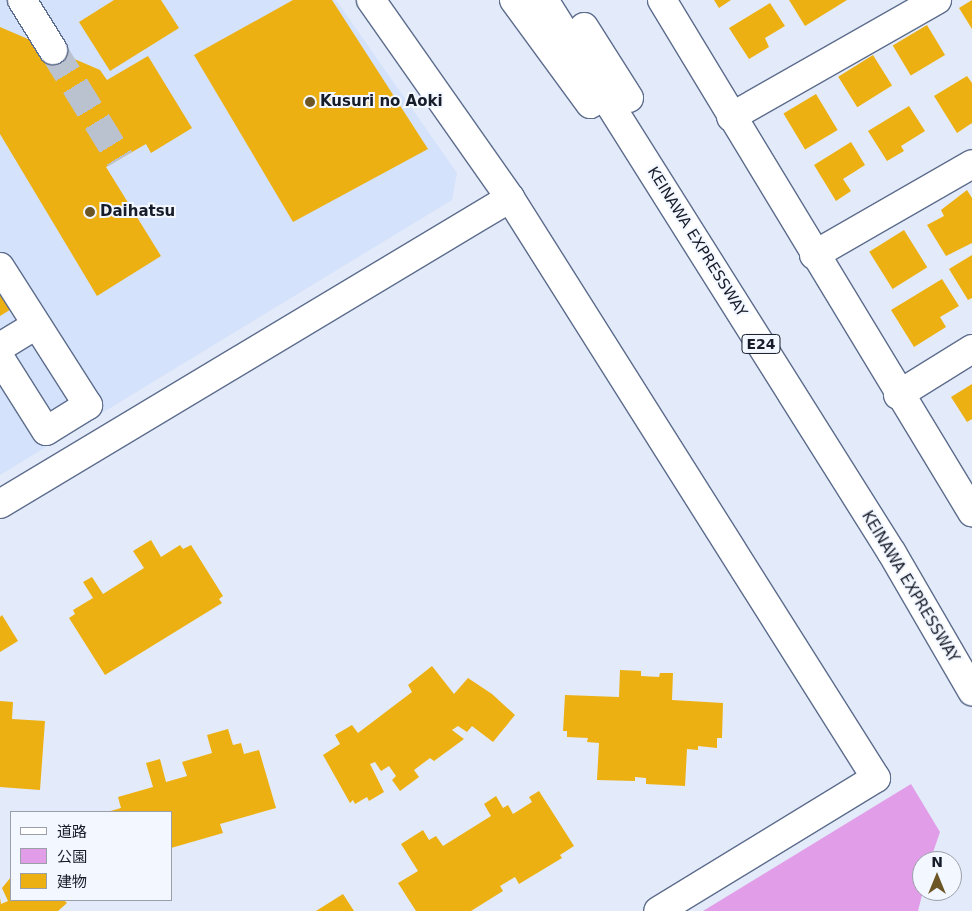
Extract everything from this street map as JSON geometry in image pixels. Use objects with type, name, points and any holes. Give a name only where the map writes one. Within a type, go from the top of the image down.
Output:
[{"type":"main road","points":[[22,0],[53,50]]},
{"type":"main road","points":[[371,0],[510,198],[876,778],[658,911]]},
{"type":"main road","points":[[514,0],[613,135],[697,241]]},
{"type":"main road","name":"KEINAWA EXPRESSWAY","points":[[544,0],[892,553],[972,691]]},
{"type":"main road","name":"KEINAWA EXPRESSWAY","points":[[567,0],[824,409],[972,656]]},
{"type":"main road","points":[[662,0],[898,395],[972,512]]},
{"type":"main road","points":[[731,117],[937,0]]},
{"type":"main road","points":[[814,256],[972,164]]},
{"type":"main road","points":[[0,504],[510,198]]},
{"type":"main road","points":[[0,267],[88,406],[46,431],[0,358]]},
{"type":"main road","points":[[0,347],[36,325]]},
{"type":"main road","points":[[898,395],[972,349]]},
{"type":"shaded area","points":[[0,0],[336,0],[457,173],[452,200],[0,475]]},
{"type":"green space","points":[[911,784],[940,832],[933,851],[912,851],[912,901],[920,901],[918,911],[703,911]]},
{"type":"building","points":[[114,0],[161,0],[179,28],[110,71],[79,22]]},
{"type":"building","name":"Kusuri no Aoki","points":[[293,0],[332,0],[428,149],[293,222],[194,55]]},
{"type":"building","points":[[714,0],[731,0],[719,8]]},
{"type":"building","points":[[789,0],[847,0],[805,26]]},
{"type":"building","points":[[972,0],[972,29],[959,8]]},
{"type":"building","points":[[770,3],[785,26],[765,38],[769,47],[749,59],[729,28]]},
{"type":"building","points":[[927,25],[945,55],[911,76],[893,46]]},
{"type":"building","points":[[0,27],[100,70],[107,80],[148,56],[192,128],[151,153],[146,144],[106,167],[161,256],[97,296],[0,134]]},
{"type":"building","points":[[873,55],[892,86],[857,107],[838,77]]},
{"type":"building","points":[[967,76],[972,83],[972,123],[957,133],[934,96]]},
{"type":"building","points":[[816,94],[838,130],[805,150],[783,114]]},
{"type":"building","points":[[909,106],[925,131],[901,146],[904,151],[887,161],[868,131]]},
{"type":"building","points":[[851,142],[865,165],[843,179],[851,191],[836,201],[814,165]]},
{"type":"building","points":[[967,190],[972,198],[972,243],[946,256],[927,225],[944,216],[941,210]]},
{"type":"building","points":[[904,230],[927,267],[893,289],[869,252]]},
{"type":"building","points":[[972,255],[972,298],[968,300],[949,269]]},
{"type":"building","points":[[942,279],[959,306],[940,317],[946,327],[914,347],[891,310]]},
{"type":"building","points":[[0,287],[13,308],[0,316]]},
{"type":"building","points":[[972,384],[972,419],[967,422],[951,397]]},
{"type":"building","points":[[151,540],[161,557],[180,545],[183,549],[191,545],[223,596],[219,599],[222,603],[105,675],[69,618],[75,614],[73,610],[93,598],[83,582],[92,577],[103,594],[144,568],[133,551]]},
{"type":"building","points":[[2,615],[18,641],[0,652],[0,617]]},
{"type":"building","points":[[432,666],[454,694],[468,678],[492,694],[515,715],[493,742],[472,726],[467,732],[458,726],[452,730],[464,739],[434,761],[430,758],[414,770],[419,777],[400,791],[392,780],[396,776],[389,766],[381,771],[375,762],[370,764],[384,792],[369,801],[367,797],[355,804],[353,800],[350,803],[323,755],[340,744],[335,735],[352,725],[358,733],[412,692],[408,685]]},
{"type":"building","points":[[620,670],[641,671],[641,676],[659,677],[660,673],[673,673],[672,700],[723,703],[722,738],[717,738],[717,748],[698,746],[698,750],[687,749],[685,786],[646,784],[646,778],[635,777],[635,781],[597,780],[599,743],[587,742],[588,738],[567,737],[567,731],[563,731],[565,695],[619,697]]},
{"type":"building","points":[[0,701],[13,702],[12,719],[45,721],[40,790],[0,787]]},
{"type":"building","points":[[228,729],[233,745],[241,743],[244,754],[259,750],[276,808],[220,824],[223,833],[172,848],[172,811],[110,811],[121,808],[118,797],[153,787],[146,763],[160,759],[166,782],[187,776],[182,762],[212,753],[207,735]]},
{"type":"building","points":[[539,791],[574,846],[560,855],[562,858],[519,884],[515,877],[500,886],[503,891],[471,911],[416,911],[398,883],[418,871],[401,844],[423,830],[429,840],[436,836],[443,846],[491,816],[484,804],[496,796],[503,808],[508,805],[513,814],[532,802],[529,797]]},
{"type":"building","points":[[10,878],[10,901],[65,901],[67,903],[58,911],[0,911],[0,898],[1,904],[8,901],[2,888]]},
{"type":"building","points":[[343,894],[354,911],[316,911]]},
{"type":"tunnel","points":[[53,50],[120,159]]},
{"type":"place","name":"Kusuri no Aoki","points":[[310,102]]},
{"type":"place","name":"Daihatsu","points":[[90,212]]}]
